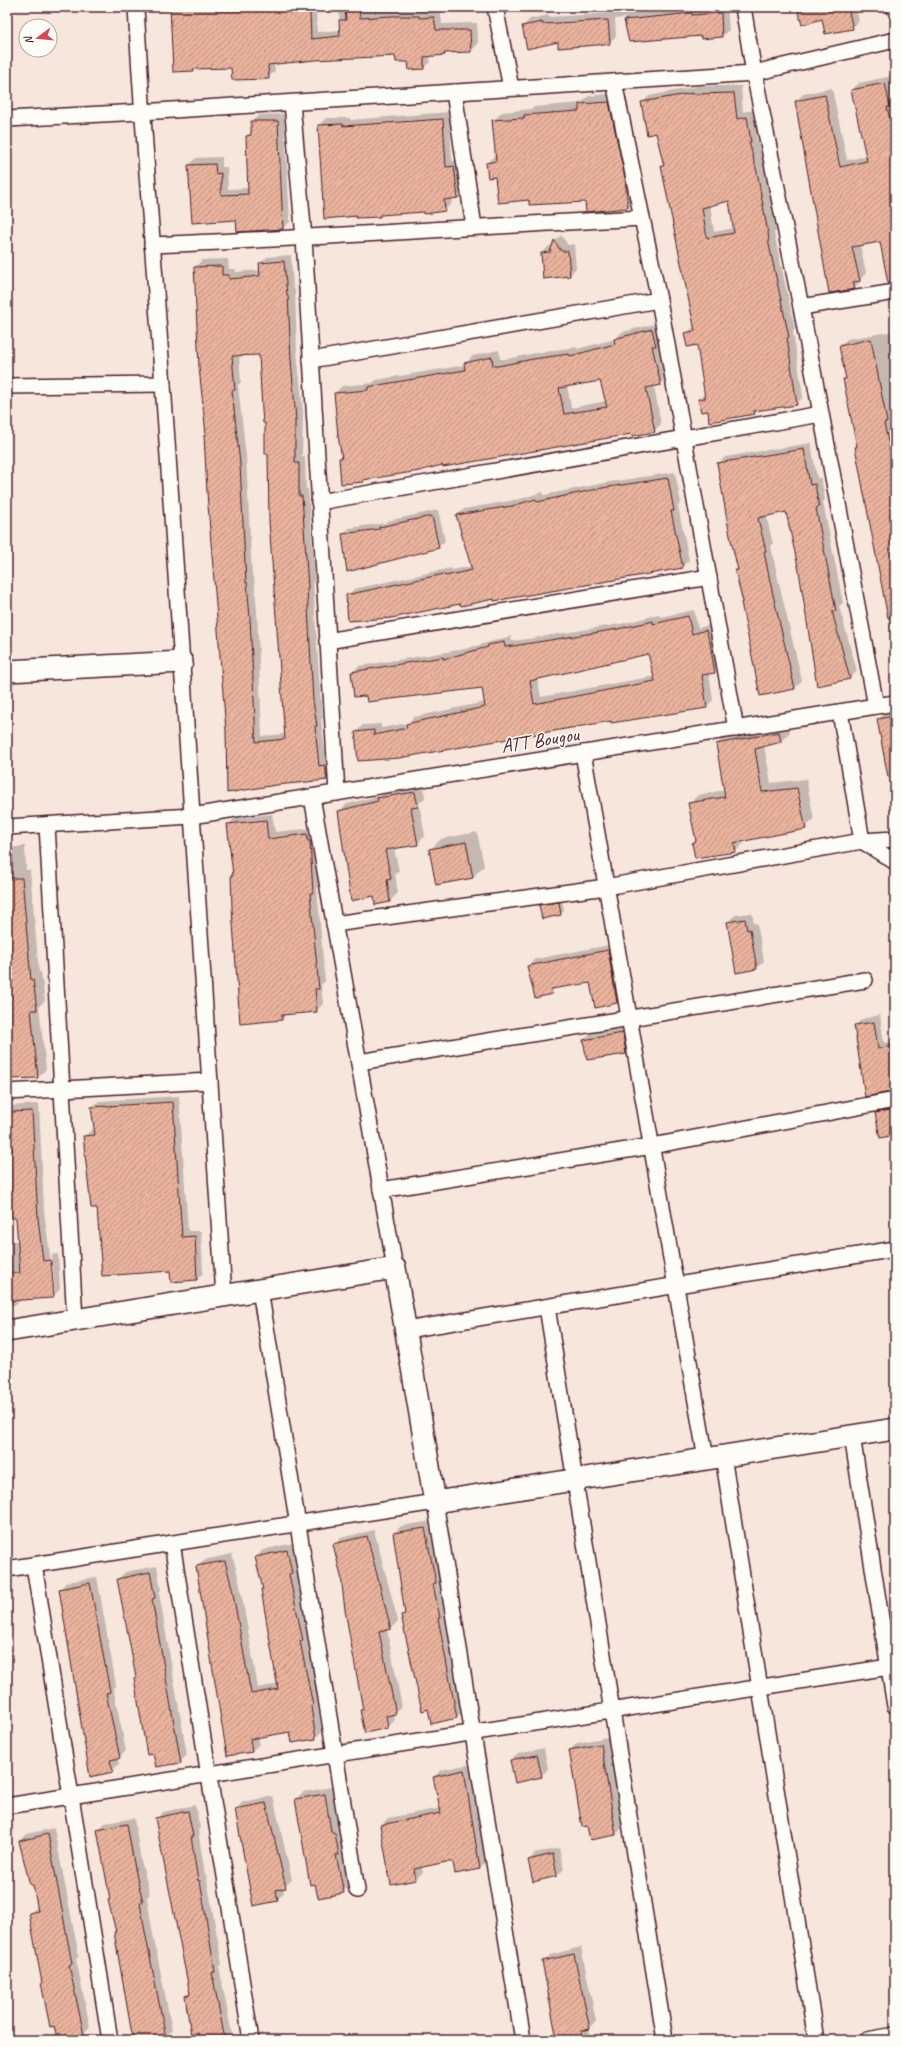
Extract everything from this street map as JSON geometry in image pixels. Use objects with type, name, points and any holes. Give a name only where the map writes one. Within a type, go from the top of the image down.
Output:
[{"type":"street","points":[[136,7],[142,112],[163,384],[182,662],[224,1296]]},
{"type":"street","points":[[494,7],[511,88]]},
{"type":"street","points":[[743,7],[754,73],[801,307],[876,706]]},
{"type":"street","points":[[7,119],[292,103],[754,73],[895,40]]},
{"type":"street","points":[[614,82],[659,300],[736,729]]},
{"type":"street","points":[[454,92],[474,226]]},
{"type":"street","points":[[292,103],[304,238],[337,793]]},
{"type":"street","points":[[152,245],[304,238],[474,226],[642,218]]},
{"type":"street","points":[[801,307],[895,292]]},
{"type":"street","points":[[311,360],[659,300]]},
{"type":"street","points":[[7,386],[163,384]]},
{"type":"street","points":[[319,502],[821,414]]},
{"type":"street","points":[[327,641],[709,577]]},
{"type":"street","points":[[7,671],[182,662]]},
{"type":"street","name":"ATT Bougou","points":[[7,827],[192,816],[895,703]]},
{"type":"street","points":[[840,712],[862,841],[895,862]]},
{"type":"street","points":[[583,753],[676,1285],[715,1457],[760,1687],[816,2040]]},
{"type":"street","points":[[312,797],[406,1330],[523,2040]]},
{"type":"street","points":[[47,824],[75,1320]]},
{"type":"street","points":[[334,924],[606,887],[862,841],[895,839]]},
{"type":"street","points":[[359,1062],[629,1016],[865,980]]},
{"type":"street","points":[[7,1092],[210,1081]]},
{"type":"street","points":[[382,1190],[652,1146],[895,1100]]},
{"type":"street","points":[[406,1330],[895,1249]]},
{"type":"street","points":[[7,1331],[395,1268]]},
{"type":"street","points":[[260,1290],[357,1890]]},
{"type":"street","points":[[547,1307],[665,2040]]},
{"type":"street","points":[[7,1569],[895,1429]]},
{"type":"street","points":[[852,1436],[892,1666],[895,1706]]},
{"type":"street","points":[[172,1543],[251,2040]]},
{"type":"street","points":[[34,1565],[110,2040]]},
{"type":"street","points":[[7,1806],[892,1666]]},
{"type":"street","points":[[867,2040],[895,2035]]},
{"type":"building","points":[[170,7],[305,7],[305,12],[310,12],[311,39],[340,36],[339,20],[346,20],[345,7],[359,7],[360,18],[391,16],[419,16],[419,18],[434,17],[436,30],[470,30],[471,52],[444,53],[445,55],[424,57],[424,69],[409,70],[408,62],[396,62],[395,56],[315,60],[268,65],[269,79],[232,80],[231,68],[193,69],[194,71],[173,72]]},
{"type":"building","points":[[797,7],[851,7],[851,11],[849,12],[853,29],[825,34],[822,19],[802,25]]},
{"type":"building","points":[[692,13],[692,15],[721,13],[722,37],[701,39],[701,36],[629,42],[624,20]]},
{"type":"building","points":[[608,20],[610,44],[558,48],[558,42],[527,49],[522,26],[542,22],[542,24]]},
{"type":"building","points":[[885,83],[890,107],[887,107],[895,141],[895,283],[888,283],[880,242],[852,247],[860,281],[853,282],[855,289],[829,293],[795,101],[825,95],[840,167],[867,161],[851,90]]},
{"type":"building","points":[[693,93],[734,93],[737,119],[747,117],[751,142],[749,142],[757,172],[768,240],[789,337],[787,338],[797,405],[754,411],[755,414],[709,422],[708,411],[701,412],[698,399],[705,398],[697,345],[687,347],[684,333],[695,331],[661,166],[664,166],[656,133],[647,135],[641,102]],"holes":[[[729,201],[734,233],[707,238],[702,208]]]},
{"type":"building","points":[[609,102],[625,178],[628,208],[586,212],[585,202],[529,205],[529,200],[498,203],[495,177],[488,178],[486,163],[496,161],[492,120],[524,118],[524,115],[579,111],[579,104]]},
{"type":"building","points":[[443,119],[446,167],[454,166],[458,198],[444,200],[445,211],[424,214],[424,212],[380,215],[380,217],[356,218],[356,216],[324,219],[318,125],[343,124],[343,126]]},
{"type":"building","points":[[251,121],[278,121],[283,229],[237,232],[236,220],[192,223],[188,165],[215,164],[216,174],[221,173],[221,195],[248,194],[246,136],[251,135]]},
{"type":"building","points":[[554,240],[561,251],[568,251],[570,276],[543,279],[541,253],[550,252]]},
{"type":"building","points":[[284,261],[288,295],[296,420],[295,463],[299,463],[299,496],[302,496],[313,701],[317,726],[315,726],[319,766],[325,765],[327,780],[276,785],[227,793],[226,731],[207,492],[204,435],[206,435],[199,367],[194,267],[222,266],[222,275],[229,275],[229,279],[260,276],[259,263]],"holes":[[[259,355],[263,423],[265,423],[265,454],[268,454],[269,521],[285,739],[256,742],[240,464],[232,390],[235,390],[232,356]]]},
{"type":"building","points":[[652,329],[656,346],[652,346],[661,385],[646,388],[655,432],[632,436],[631,434],[443,467],[442,465],[419,471],[363,480],[364,482],[341,484],[339,458],[342,458],[338,436],[334,393],[368,390],[368,387],[465,370],[464,363],[492,357],[493,366],[498,366],[569,354],[570,356],[615,344],[614,339]],"holes":[[[600,381],[607,407],[564,414],[559,388]]]},
{"type":"building","points":[[871,339],[887,422],[884,423],[895,474],[895,618],[888,618],[855,447],[857,447],[843,379],[846,379],[839,346]]},
{"type":"building","points":[[804,449],[810,485],[815,484],[819,507],[816,508],[836,611],[832,611],[850,679],[817,686],[799,571],[786,512],[758,518],[766,551],[764,552],[771,586],[795,689],[760,696],[741,602],[743,602],[735,570],[738,570],[730,536],[717,463]]},
{"type":"building","points":[[668,478],[674,511],[671,511],[683,568],[494,601],[494,599],[461,606],[460,604],[391,618],[348,621],[346,595],[444,574],[445,576],[472,570],[456,515],[512,506],[536,499],[537,502],[602,488]]},
{"type":"building","points":[[432,516],[439,548],[347,572],[342,534],[380,529],[379,527]]},
{"type":"building","points":[[688,616],[692,634],[706,630],[710,643],[715,673],[702,675],[707,708],[611,723],[611,721],[399,758],[358,761],[355,732],[374,730],[374,735],[407,728],[406,724],[485,707],[482,688],[367,702],[366,696],[354,697],[351,672],[443,657],[443,659],[488,647],[488,645],[504,642],[505,647],[618,629],[653,621],[653,624]],"holes":[[[648,654],[655,681],[534,704],[530,681]]]},
{"type":"building","points":[[895,716],[895,776],[888,777],[877,719]]},
{"type":"building","points":[[779,732],[781,742],[755,749],[762,792],[797,788],[806,829],[734,843],[736,852],[695,858],[692,843],[696,841],[688,803],[725,797],[716,744]]},
{"type":"building","points":[[415,792],[418,807],[411,808],[418,845],[385,850],[391,879],[387,880],[390,902],[375,905],[374,896],[351,901],[338,811],[378,801],[377,798]]},
{"type":"building","points":[[266,820],[268,839],[307,834],[308,841],[310,841],[313,893],[310,893],[319,989],[315,989],[317,1012],[282,1015],[282,1020],[240,1024],[232,909],[231,875],[233,875],[227,824]]},
{"type":"building","points":[[466,842],[473,878],[436,885],[429,849]]},
{"type":"building","points":[[7,878],[22,878],[31,980],[33,979],[37,1010],[31,1010],[38,1078],[9,1079],[9,1067],[7,1067]]},
{"type":"building","points":[[559,902],[561,915],[542,919],[539,905]]},
{"type":"building","points":[[745,919],[747,930],[750,929],[757,969],[736,973],[727,922]]},
{"type":"building","points":[[608,950],[617,1003],[595,1008],[590,983],[551,989],[552,994],[535,998],[527,966]]},
{"type":"building","points":[[874,1022],[878,1049],[895,1045],[895,1091],[865,1097],[854,1025]]},
{"type":"building","points":[[623,1033],[626,1054],[587,1060],[583,1040]]},
{"type":"building","points":[[173,1102],[182,1237],[195,1236],[197,1280],[171,1282],[170,1271],[102,1276],[97,1208],[91,1208],[83,1136],[95,1135],[91,1107]]},
{"type":"building","points":[[895,1109],[895,1135],[880,1138],[875,1113]]},
{"type":"building","points":[[32,1111],[38,1218],[43,1261],[51,1260],[54,1296],[52,1298],[7,1301],[7,1273],[20,1273],[16,1218],[7,1218],[7,1152],[12,1152],[9,1112]]},
{"type":"building","points":[[425,1528],[436,1583],[433,1584],[440,1618],[438,1618],[457,1718],[431,1724],[428,1709],[422,1711],[401,1615],[405,1614],[393,1533]]},
{"type":"building","points":[[367,1536],[391,1629],[379,1632],[396,1714],[386,1716],[388,1728],[365,1733],[360,1710],[363,1710],[345,1610],[341,1576],[333,1544]]},
{"type":"building","points":[[287,1550],[292,1573],[289,1574],[303,1641],[300,1641],[313,1706],[311,1707],[316,1739],[292,1743],[290,1732],[250,1739],[252,1752],[227,1756],[196,1566],[225,1561],[232,1588],[251,1694],[278,1689],[261,1589],[263,1589],[255,1557]]},
{"type":"building","points":[[150,1572],[155,1598],[152,1599],[181,1763],[156,1767],[153,1754],[147,1755],[134,1678],[136,1678],[117,1579]]},
{"type":"building","points":[[90,1583],[110,1692],[106,1693],[120,1758],[110,1760],[113,1772],[90,1777],[59,1589]]},
{"type":"building","points":[[601,1744],[616,1835],[590,1840],[587,1826],[582,1827],[569,1750]]},
{"type":"building","points":[[537,1755],[542,1777],[515,1783],[510,1760]]},
{"type":"building","points":[[464,1770],[480,1869],[455,1874],[453,1862],[446,1862],[414,1869],[416,1880],[391,1885],[380,1825],[441,1813],[433,1777]]},
{"type":"building","points":[[325,1794],[331,1831],[335,1833],[339,1855],[336,1855],[344,1893],[318,1898],[315,1884],[310,1885],[295,1799]]},
{"type":"building","points":[[266,1803],[286,1888],[276,1890],[278,1901],[253,1906],[235,1809]]},
{"type":"building","points":[[188,1811],[193,1836],[191,1836],[198,1881],[200,1881],[215,1972],[212,1973],[225,2040],[199,2040],[198,2033],[191,2035],[185,1996],[190,1994],[155,1818]]},
{"type":"building","points":[[127,1824],[135,1869],[143,1902],[140,1903],[166,2038],[154,2040],[133,2040],[114,1932],[116,1932],[108,1900],[110,1899],[97,1830]]},
{"type":"building","points":[[48,1834],[72,1964],[69,1965],[84,2035],[59,2040],[57,2040],[54,2026],[50,2027],[41,1983],[29,1913],[38,1911],[33,1885],[30,1885],[19,1841]]},
{"type":"building","points":[[553,1854],[557,1876],[533,1882],[528,1860]]},
{"type":"building","points":[[574,1954],[590,2029],[581,2031],[583,2040],[557,2040],[542,1961]]}]
